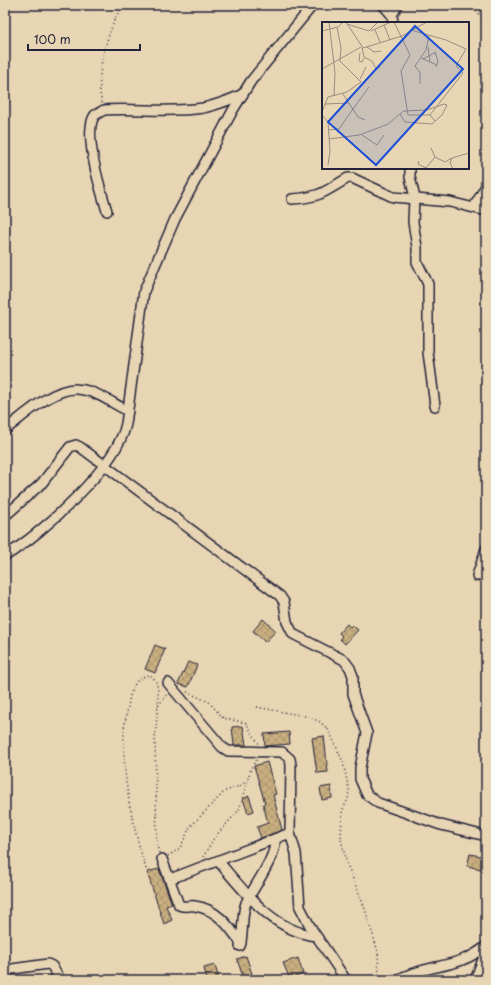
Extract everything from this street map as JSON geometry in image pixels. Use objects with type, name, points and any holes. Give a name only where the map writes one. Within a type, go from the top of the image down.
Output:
[{"type":"street","points":[[5,556],[30,540],[45,528],[81,491],[118,446],[124,434],[128,411],[144,291],[176,219],[251,82],[313,5]]},
{"type":"street","points":[[383,5],[393,19]]},
{"type":"street","points":[[393,19],[398,5]]},
{"type":"street","points":[[107,211],[95,170],[91,127],[93,118],[98,113],[104,110],[173,111],[203,108],[244,94]]},
{"type":"street","points":[[410,169],[410,178],[415,198],[413,222],[417,247],[417,262],[428,284],[428,352],[435,406]]},
{"type":"street","points":[[292,199],[311,198],[322,194],[344,180],[352,178],[387,195],[474,206],[486,211]]},
{"type":"street","points":[[474,206],[486,186]]},
{"type":"street","points":[[5,430],[36,406],[57,394],[72,389],[88,391],[128,411]]},
{"type":"street","points":[[5,516],[42,483],[73,445],[80,447],[280,596],[284,602],[287,622],[293,634],[344,660],[350,668],[353,676],[353,694],[367,733],[360,768],[360,779],[362,788],[371,800],[441,826],[486,836]]},
{"type":"street","points":[[477,576],[486,549]]},
{"type":"street","points":[[170,685],[222,747],[228,751],[282,752],[290,759],[292,776],[290,833],[296,853],[300,907],[316,936],[346,980]]},
{"type":"street","points":[[170,879],[219,862],[290,833]]},
{"type":"street","points":[[162,859],[170,879],[174,896],[179,905],[199,907],[219,916],[230,927],[240,946],[243,934],[245,908],[249,897],[274,853],[275,839]]},
{"type":"street","points":[[219,862],[249,897],[274,918],[298,931],[316,936]]},
{"type":"street","points":[[397,980],[420,971],[452,964],[468,958],[486,946]]},
{"type":"street","points":[[475,980],[486,952]]},
{"type":"street","points":[[5,970],[48,964],[52,966],[60,980]]},
{"type":"path","points":[[104,110],[100,87],[103,60],[108,36],[122,5]]},
{"type":"path","points":[[470,5],[486,21]]},
{"type":"path","points":[[146,869],[131,818],[124,755],[124,730],[131,689],[136,682],[150,675],[156,680],[158,689],[155,739],[157,844],[162,859],[180,848],[190,828],[225,791],[240,786],[247,781]]},
{"type":"path","points":[[158,706],[170,685],[205,700],[223,718],[246,723],[262,751],[251,768],[239,810],[214,838],[197,870]]},
{"type":"path","points":[[257,707],[310,717],[320,722],[328,729],[336,744],[343,762],[349,790],[348,799],[342,811],[341,839],[347,864],[364,906],[378,952],[379,980]]},
{"type":"building","points":[[263,619],[276,631],[265,642],[253,631]]},
{"type":"building","points":[[347,624],[350,627],[352,625],[358,630],[345,644],[340,639],[342,636],[339,633]]},
{"type":"building","points":[[155,645],[165,649],[155,673],[145,669]]},
{"type":"building","points":[[188,662],[197,665],[188,687],[178,684]]},
{"type":"building","points":[[243,726],[246,745],[234,745],[232,727]]},
{"type":"building","points":[[289,732],[290,744],[265,746],[264,734]]},
{"type":"building","points":[[324,736],[328,772],[317,773],[312,738]]},
{"type":"building","points":[[267,762],[276,794],[273,795],[282,830],[261,838],[257,827],[268,823],[263,804],[265,803],[254,766]]},
{"type":"building","points":[[331,786],[332,798],[322,800],[320,788]]},
{"type":"building","points":[[249,796],[254,811],[248,813],[243,799]]},
{"type":"building","points":[[470,854],[486,857],[486,870],[467,866]]},
{"type":"building","points":[[159,869],[172,904],[166,906],[172,920],[164,924],[147,872]]},
{"type":"building","points":[[246,956],[254,980],[244,980],[237,959]]},
{"type":"building","points":[[298,958],[303,974],[290,979],[283,963]]},
{"type":"building","points":[[215,965],[219,980],[207,980],[204,968]]}]
